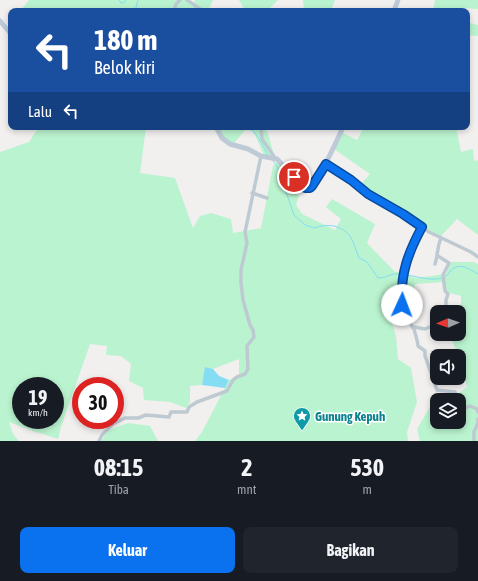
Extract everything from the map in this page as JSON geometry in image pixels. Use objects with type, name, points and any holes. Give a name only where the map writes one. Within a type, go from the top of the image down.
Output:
[{"type":"main road","points":[[0,21],[8,30]]},
{"type":"main road","points":[[218,130],[226,141],[264,156],[280,160],[301,185],[307,189],[312,186],[326,164],[342,130]]},
{"type":"street","points":[[187,0],[199,8]]},
{"type":"street","points":[[261,130],[262,139],[274,158]]},
{"type":"street","points":[[124,418],[138,418],[146,415],[169,417],[170,412],[187,412],[189,407],[197,402],[227,392],[231,380],[245,374],[248,369],[247,346],[254,337],[243,300],[241,270],[247,243],[245,232],[252,194],[264,156]]},
{"type":"street","points":[[326,164],[351,180],[368,194],[441,238],[471,252],[478,257]]},
{"type":"street","points":[[252,194],[267,198]]},
{"type":"street","points":[[422,227],[408,256],[403,276],[402,305],[410,323],[414,328],[418,346],[425,350],[425,356],[437,390],[455,393]]},
{"type":"street","points":[[435,264],[441,238]]},
{"type":"street","points":[[438,256],[449,263],[443,277],[445,291],[448,294],[446,305]]},
{"type":"street","points":[[414,328],[425,329],[430,327]]},
{"type":"street","points":[[466,408],[470,406],[477,408],[478,412]]},
{"type":"street","points":[[474,441],[474,432],[478,419]]},
{"type":"street","points":[[99,441],[107,429]]},
{"type":"green space","points":[[29,0],[186,0],[193,6],[195,0],[213,0],[209,8],[22,8]]},
{"type":"green space","points":[[239,0],[278,0],[270,8],[243,8]]},
{"type":"green space","points":[[303,0],[335,0],[332,8],[304,8]]},
{"type":"green space","points":[[435,0],[478,0],[478,9],[434,8]]},
{"type":"green space","points":[[470,23],[478,25],[478,36],[470,35]]},
{"type":"green space","points":[[37,130],[146,130],[140,173],[175,178],[193,228],[200,216],[211,213],[231,219],[233,233],[261,228],[273,166],[278,161],[299,196],[296,205],[302,214],[335,230],[341,219],[326,207],[332,199],[375,224],[367,243],[394,271],[416,278],[446,274],[451,262],[474,262],[478,264],[478,441],[420,441],[417,429],[430,407],[430,429],[466,429],[466,393],[459,393],[467,387],[466,349],[456,349],[452,341],[466,341],[466,305],[460,305],[461,296],[446,292],[445,282],[415,284],[408,317],[392,323],[396,336],[398,359],[411,368],[417,402],[407,432],[408,441],[195,441],[202,432],[229,380],[239,375],[239,359],[213,369],[206,367],[202,385],[190,386],[190,402],[186,408],[170,402],[144,400],[143,388],[129,381],[131,364],[121,356],[106,355],[107,346],[90,344],[78,377],[72,377],[72,396],[64,418],[64,377],[12,377],[12,423],[9,422],[13,434],[19,441],[0,441],[0,152],[29,142]]},
{"type":"green space","points":[[217,130],[245,130],[231,147],[221,138]]},
{"type":"green space","points":[[245,130],[267,130],[274,155],[265,157],[253,131]]},
{"type":"green space","points":[[362,130],[457,130],[461,152],[473,149],[474,161],[478,160],[478,235],[457,219],[440,237],[399,209],[373,196],[360,185],[370,174],[334,149],[341,132],[357,140]]},
{"type":"green space","points":[[128,423],[150,426],[158,441],[101,441],[109,430],[124,429],[124,424]]},
{"type":"green space","points":[[28,429],[60,429],[58,439]]},
{"type":"water","points":[[205,367],[213,369],[219,376],[229,380],[225,388],[202,385]]},
{"type":"waterway","points":[[119,0],[121,3],[125,2],[126,0]]},
{"type":"waterway","points":[[136,8],[138,0]]},
{"type":"waterway","points":[[252,130],[258,137],[268,155]]},
{"type":"waterway","points":[[273,161],[277,166],[294,215],[305,225],[315,228],[329,225],[342,229],[350,236],[359,258],[367,262],[378,278],[397,274],[427,279],[442,278]]},
{"type":"waterway","points":[[445,277],[453,269],[460,266],[478,274]]},
{"type":"place","name":"Gunung Kepuh","points":[[302,431]]},
{"type":"route","points":[[294,177],[305,188],[310,188],[326,164],[351,180],[377,200],[403,214],[422,227],[404,267],[401,295],[402,305]]}]
